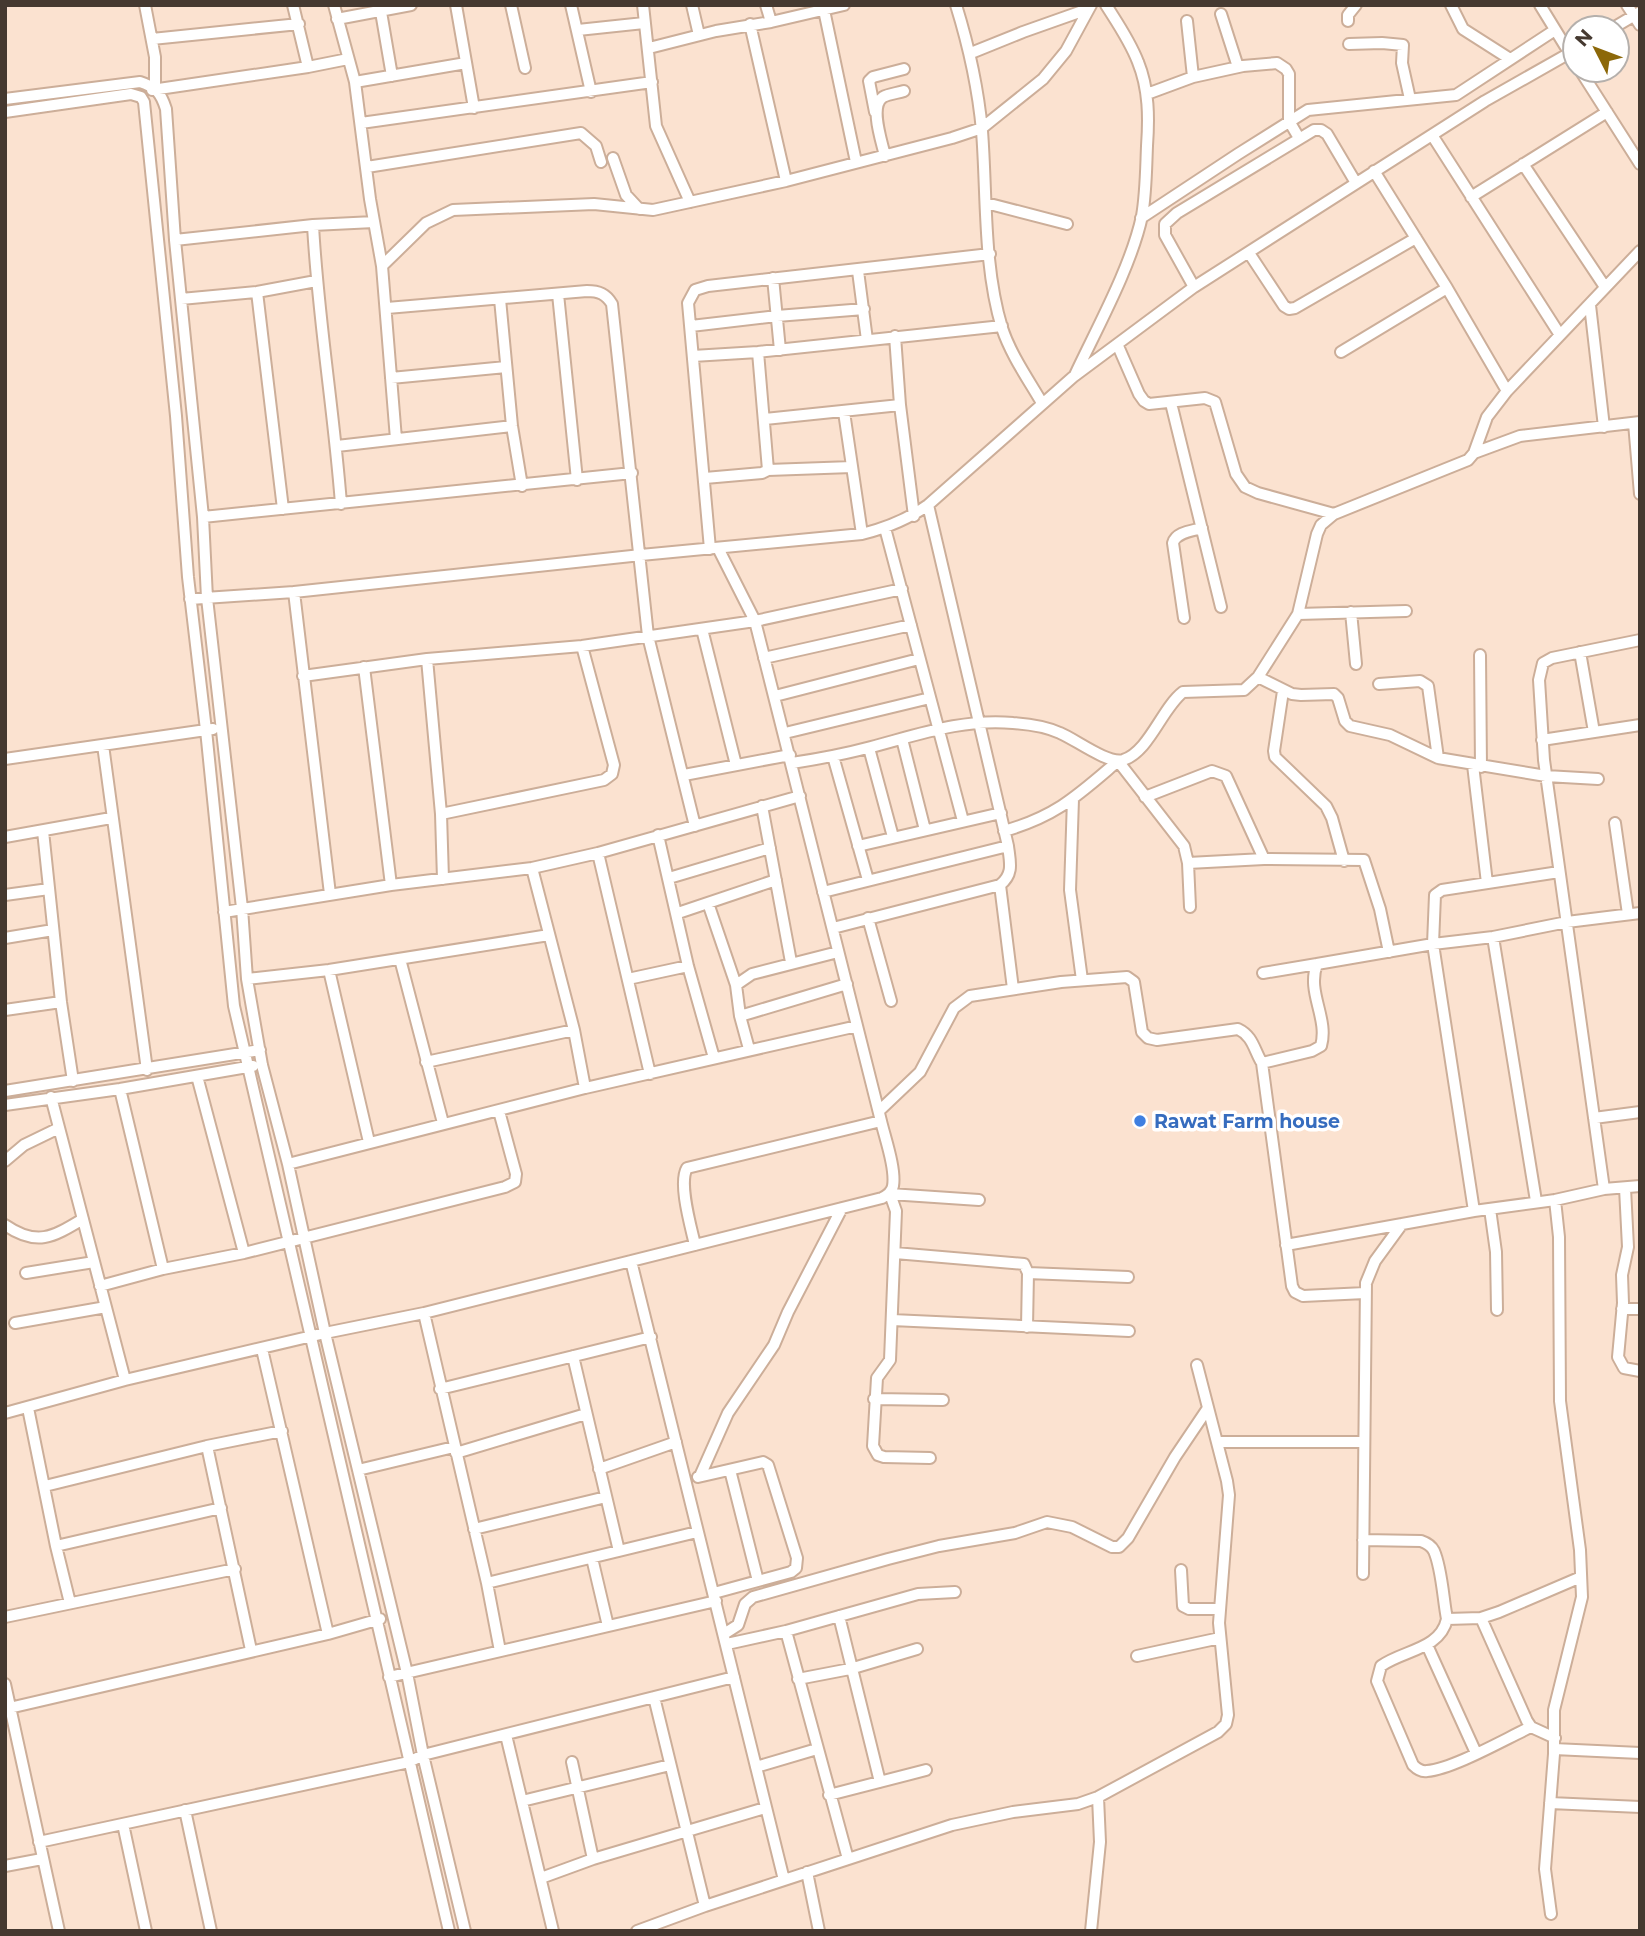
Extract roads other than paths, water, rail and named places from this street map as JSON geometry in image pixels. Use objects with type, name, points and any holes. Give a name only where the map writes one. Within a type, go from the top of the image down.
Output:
[{"type":"street","points":[[145,5],[155,57],[155,88]]},
{"type":"street","points":[[293,5],[308,67]]},
{"type":"street","points":[[334,5],[355,82],[382,267],[396,439]]},
{"type":"street","points":[[337,19],[380,8],[411,5]]},
{"type":"street","points":[[456,5],[474,108]]},
{"type":"street","points":[[511,5],[525,68]]},
{"type":"street","points":[[571,5],[591,92]]},
{"type":"street","points":[[643,5],[656,126],[690,202]]},
{"type":"street","points":[[692,5],[699,35]]},
{"type":"street","points":[[766,5],[771,22]]},
{"type":"street","points":[[956,5],[971,53],[982,128],[992,282],[1002,326],[1020,366],[1042,403]]},
{"type":"street","points":[[1073,377],[1110,299],[1141,219],[1144,200],[1149,117],[1147,94],[1139,64],[1107,5]]},
{"type":"street","points":[[1348,22],[1348,15],[1356,5]]},
{"type":"street","points":[[1451,5],[1463,29],[1510,59]]},
{"type":"street","points":[[1540,5],[1561,39]]},
{"type":"street","points":[[649,48],[839,6]]},
{"type":"street","points":[[971,53],[1090,7]]},
{"type":"street","points":[[382,267],[426,223],[453,210],[594,204],[653,210],[786,181],[982,128],[1043,79],[1066,51],[1090,7]]},
{"type":"street","points":[[380,8],[392,76]]},
{"type":"street","points":[[824,10],[856,162]]},
{"type":"street","points":[[1221,14],[1238,67]]},
{"type":"street","points":[[1187,21],[1193,76]]},
{"type":"street","points":[[578,30],[644,23]]},
{"type":"street","points":[[152,39],[299,24]]},
{"type":"street","points":[[750,24],[786,181]]},
{"type":"street","points":[[190,598],[295,592],[862,534],[914,516],[1073,377],[1194,287],[1432,135],[1510,59],[1556,32]]},
{"type":"street","points":[[1349,44],[1399,43],[1403,46],[1402,63],[1410,99]]},
{"type":"street","points":[[1194,287],[1165,235],[1165,225],[1177,213],[1294,129],[1318,108],[1479,91],[1561,57]]},
{"type":"street","points":[[5,112],[131,94],[141,97],[155,88],[308,67],[348,58]]},
{"type":"street","points":[[355,82],[466,63]]},
{"type":"street","points":[[1147,94],[1193,76],[1272,63],[1286,69],[1289,74],[1294,129]]},
{"type":"street","points":[[885,156],[869,81],[873,77],[904,69]]},
{"type":"street","points":[[5,99],[131,81],[155,88],[160,93],[166,109],[175,240],[203,517],[207,598],[242,908],[247,979],[262,1065],[288,1164],[465,1931]]},
{"type":"street","points":[[361,123],[652,82]]},
{"type":"street","points":[[1589,84],[1640,164]]},
{"type":"street","points":[[875,112],[877,103],[883,97],[904,91]]},
{"type":"street","points":[[141,97],[146,115],[176,416],[190,598],[234,1006],[246,1067],[349,1496],[449,1931]]},
{"type":"street","points":[[1471,197],[1607,112]]},
{"type":"street","points":[[1141,219],[1294,129],[1324,131],[1356,183]]},
{"type":"street","points":[[367,167],[582,133],[597,146],[601,162]]},
{"type":"street","points":[[1432,135],[1560,335]]},
{"type":"street","points":[[612,158],[626,194],[639,209]]},
{"type":"street","points":[[1523,164],[1605,287]]},
{"type":"street","points":[[1374,171],[1507,391]]},
{"type":"street","points":[[986,203],[1067,224]]},
{"type":"street","points":[[175,240],[313,225],[372,211]]},
{"type":"street","points":[[313,225],[316,281],[337,446],[341,504]]},
{"type":"street","points":[[1249,253],[1284,306],[1289,309],[1296,308],[1416,238]]},
{"type":"street","points":[[1474,453],[1488,417],[1507,391],[1640,251]]},
{"type":"street","points":[[930,1458],[884,1457],[875,1451],[874,1399],[879,1374],[890,1360],[896,1211],[890,1194],[893,1177],[785,733],[755,621],[714,548],[688,303],[695,290],[708,286],[990,254]]},
{"type":"street","points":[[858,271],[867,340]]},
{"type":"street","points":[[773,278],[780,349]]},
{"type":"street","points":[[181,299],[257,292],[316,281]]},
{"type":"street","points":[[1341,352],[1447,288]]},
{"type":"street","points":[[387,308],[596,291],[604,294],[612,304],[648,636],[695,826]]},
{"type":"street","points":[[257,292],[283,509]]},
{"type":"street","points":[[558,294],[577,480]]},
{"type":"street","points":[[500,299],[512,426],[522,486]]},
{"type":"street","points":[[1590,305],[1604,427]]},
{"type":"street","points":[[691,326],[864,310]]},
{"type":"street","points":[[694,356],[758,352],[1002,326]]},
{"type":"street","points":[[895,337],[900,405],[914,516]]},
{"type":"street","points":[[1118,346],[1143,401],[1155,404],[1205,398],[1215,402],[1236,474],[1245,487],[1334,514]]},
{"type":"street","points":[[758,352],[768,470]]},
{"type":"street","points":[[391,378],[506,367]]},
{"type":"street","points":[[1171,402],[1221,607]]},
{"type":"street","points":[[765,419],[900,405]]},
{"type":"street","points":[[844,412],[862,534]]},
{"type":"street","points":[[1004,831],[1040,820],[1073,799],[1118,761],[1126,759],[1143,745],[1183,692],[1244,690],[1258,677],[1298,614],[1317,534],[1321,525],[1334,514],[1458,465],[1474,453],[1520,436],[1637,423],[1640,494]]},
{"type":"street","points":[[337,446],[512,426]]},
{"type":"street","points":[[705,478],[762,473],[768,470],[852,467]]},
{"type":"street","points":[[203,517],[522,486],[632,472]]},
{"type":"street","points":[[833,928],[1000,885],[1008,879],[1011,871],[1008,846],[928,505]]},
{"type":"street","points":[[885,528],[940,729],[962,821]]},
{"type":"street","points":[[1184,618],[1172,543],[1179,535],[1202,528]]},
{"type":"street","points":[[303,676],[428,659],[582,646],[702,629],[755,621],[902,589]]},
{"type":"street","points":[[295,592],[330,894]]},
{"type":"street","points":[[1298,614],[1406,611]]},
{"type":"street","points":[[1351,612],[1356,664]]},
{"type":"street","points":[[764,658],[911,625]]},
{"type":"street","points":[[702,629],[736,765]]},
{"type":"street","points":[[1604,1189],[1546,776],[1540,669],[1543,663],[1552,657],[1640,640]]},
{"type":"street","points":[[441,814],[604,780],[612,774],[614,765],[582,646]]},
{"type":"street","points":[[1580,652],[1594,732]]},
{"type":"street","points":[[1480,655],[1477,766],[1487,883]]},
{"type":"street","points":[[428,659],[441,814],[443,879]]},
{"type":"street","points":[[775,696],[919,659]]},
{"type":"street","points":[[364,667],[391,885]]},
{"type":"street","points":[[1258,677],[1283,691],[1301,695],[1334,694],[1338,698],[1345,721],[1350,726],[1390,735],[1438,758],[1546,776],[1598,779]]},
{"type":"street","points":[[1380,684],[1420,681],[1428,686],[1438,758]]},
{"type":"street","points":[[1283,691],[1275,757],[1326,806],[1344,860]]},
{"type":"street","points":[[785,733],[930,698]]},
{"type":"street","points":[[684,775],[736,765],[833,756],[940,729],[978,723],[1012,723],[1047,729],[1118,761],[1184,846],[1188,863],[1190,907]]},
{"type":"street","points":[[1542,740],[1640,724]]},
{"type":"street","points":[[5,759],[222,728]]},
{"type":"street","points":[[901,739],[925,830]]},
{"type":"street","points":[[103,745],[147,1070]]},
{"type":"street","points":[[869,748],[893,837]]},
{"type":"street","points":[[833,756],[867,880]]},
{"type":"street","points":[[1146,797],[1205,773],[1219,772],[1226,776],[1264,859]]},
{"type":"street","points":[[224,912],[391,885],[532,868],[598,853],[800,796]]},
{"type":"street","points":[[1073,799],[1070,890],[1082,980]]},
{"type":"street","points":[[762,806],[791,962]]},
{"type":"street","points":[[858,846],[1000,813]]},
{"type":"street","points":[[5,837],[111,818]]},
{"type":"street","points":[[1263,973],[1369,954],[1493,937],[1567,922],[1637,914],[1615,823]]},
{"type":"street","points":[[43,831],[61,1002],[73,1082]]},
{"type":"street","points":[[658,835],[688,966],[714,1058]]},
{"type":"street","points":[[823,892],[1008,846]]},
{"type":"street","points":[[669,878],[770,848]]},
{"type":"street","points":[[598,853],[650,1074]]},
{"type":"street","points":[[1188,863],[1264,859],[1364,860],[1380,909],[1389,952]]},
{"type":"street","points":[[532,868],[574,1030],[585,1088]]},
{"type":"street","points":[[1474,1211],[1433,944],[1436,895],[1438,892],[1559,872]]},
{"type":"street","points":[[678,913],[776,880]]},
{"type":"street","points":[[1000,885],[1013,989]]},
{"type":"street","points":[[5,895],[49,889]]},
{"type":"street","points":[[708,903],[736,985],[740,1016],[749,1049]]},
{"type":"street","points":[[868,918],[891,1001]]},
{"type":"street","points":[[5,939],[53,930]]},
{"type":"street","points":[[247,979],[329,970],[549,935]]},
{"type":"street","points":[[1369,954],[1386,936]]},
{"type":"street","points":[[1493,937],[1536,1201]]},
{"type":"street","points":[[736,985],[752,974],[838,952]]},
{"type":"street","points":[[400,959],[443,1123]]},
{"type":"street","points":[[1262,1063],[1312,1051],[1321,1046],[1324,1030],[1313,988],[1313,974],[1317,964]]},
{"type":"street","points":[[628,979],[688,966]]},
{"type":"street","points":[[329,970],[369,1142]]},
{"type":"street","points":[[695,1245],[683,1183],[687,1168],[880,1116],[920,1072],[959,1002],[980,993],[1127,977],[1134,982],[1142,1032],[1148,1038],[1157,1041],[1238,1029],[1252,1040],[1262,1063],[1292,1286],[1295,1292],[1303,1296],[1365,1293]]},
{"type":"street","points":[[740,1016],[846,984]]},
{"type":"street","points":[[5,1010],[61,1002]]},
{"type":"street","points":[[288,1164],[585,1088],[857,1026]]},
{"type":"street","points":[[426,1062],[574,1030]]},
{"type":"street","points":[[5,1091],[260,1050]]},
{"type":"street","points":[[5,1105],[262,1065]]},
{"type":"street","points":[[197,1076],[244,1253]]},
{"type":"street","points":[[120,1089],[163,1269]]},
{"type":"street","points":[[51,1097],[125,1380]]},
{"type":"street","points":[[100,1286],[163,1269],[244,1253],[505,1187],[515,1182],[516,1174],[499,1111]]},
{"type":"street","points":[[1594,1118],[1640,1112]]},
{"type":"street","points":[[5,1161],[24,1145],[59,1128]]},
{"type":"street","points":[[1286,1245],[1474,1211],[1555,1200],[1604,1189],[1640,1186]]},
{"type":"street","points":[[1625,1188],[1628,1247],[1622,1275],[1620,1363],[1624,1368],[1640,1371]]},
{"type":"street","points":[[5,1413],[125,1380],[326,1332],[424,1313],[890,1194],[979,1200]]},
{"type":"street","points":[[1551,1914],[1545,1879],[1555,1743],[1554,1710],[1582,1597],[1580,1550],[1561,1412],[1559,1231],[1555,1200]]},
{"type":"street","points":[[700,1476],[728,1413],[774,1345],[793,1301],[842,1208]]},
{"type":"street","points":[[1490,1209],[1496,1247],[1497,1310]]},
{"type":"street","points":[[5,1225],[24,1236],[48,1237],[83,1219]]},
{"type":"street","points":[[1363,1574],[1366,1283],[1375,1261],[1402,1224]]},
{"type":"street","points":[[895,1253],[1024,1264],[1028,1273],[1027,1327]]},
{"type":"street","points":[[631,1261],[784,1880]]},
{"type":"street","points":[[26,1273],[94,1262]]},
{"type":"street","points":[[1028,1273],[1128,1277]]},
{"type":"street","points":[[15,1323],[106,1307]]},
{"type":"street","points":[[1622,1309],[1640,1309]]},
{"type":"street","points":[[424,1313],[487,1583],[500,1651]]},
{"type":"street","points":[[892,1320],[1129,1331]]},
{"type":"street","points":[[440,1389],[651,1337]]},
{"type":"street","points":[[262,1349],[328,1634]]},
{"type":"street","points":[[573,1356],[619,1551]]},
{"type":"street","points":[[637,1931],[848,1858],[982,1818],[1078,1804],[1098,1797],[1218,1731],[1226,1724],[1228,1715],[1219,1609],[1229,1495],[1197,1365]]},
{"type":"street","points":[[874,1399],[943,1400]]},
{"type":"street","points":[[28,1408],[70,1604]]},
{"type":"street","points":[[726,1639],[738,1625],[746,1604],[753,1597],[939,1546],[1015,1533],[1047,1522],[1072,1527],[1112,1547],[1119,1547],[1128,1538],[1175,1457],[1208,1408]]},
{"type":"street","points":[[358,1470],[455,1450],[586,1414]]},
{"type":"street","points":[[45,1486],[207,1446],[282,1431]]},
{"type":"street","points":[[599,1469],[676,1442]]},
{"type":"street","points":[[1217,1442],[1364,1442]]},
{"type":"street","points":[[207,1446],[251,1650]]},
{"type":"street","points":[[389,1677],[608,1626],[715,1597],[792,1572],[797,1558],[768,1465],[763,1462],[686,1479]]},
{"type":"street","points":[[730,1470],[758,1581]]},
{"type":"street","points":[[474,1529],[606,1497]]},
{"type":"street","points":[[56,1546],[221,1508]]},
{"type":"street","points":[[487,1583],[697,1532]]},
{"type":"street","points":[[1363,1540],[1421,1541],[1428,1543],[1436,1559],[1447,1619],[1441,1634],[1427,1645],[1387,1662],[1378,1672],[1377,1681],[1413,1765],[1426,1772],[1449,1765],[1531,1727]]},
{"type":"street","points":[[592,1558],[608,1626]]},
{"type":"street","points":[[5,1617],[235,1569]]},
{"type":"street","points":[[1181,1570],[1183,1606],[1189,1609],[1219,1609]]},
{"type":"street","points":[[1447,1619],[1481,1618],[1581,1577]]},
{"type":"street","points":[[726,1639],[786,1631],[928,1592],[955,1592]]},
{"type":"street","points":[[8,1708],[328,1634],[392,1616]]},
{"type":"street","points":[[839,1616],[880,1782]]},
{"type":"street","points":[[1481,1618],[1531,1727],[1555,1743],[1640,1753]]},
{"type":"street","points":[[786,1631],[848,1858]]},
{"type":"street","points":[[1137,1656],[1220,1639]]},
{"type":"street","points":[[1427,1645],[1476,1753]]},
{"type":"street","points":[[797,1679],[850,1669],[918,1649]]},
{"type":"street","points":[[39,1842],[409,1762],[423,1755],[734,1677]]},
{"type":"street","points":[[5,1684],[57,1931]]},
{"type":"street","points":[[654,1697],[705,1906]]},
{"type":"street","points":[[506,1735],[553,1931]]},
{"type":"street","points":[[756,1767],[817,1749]]},
{"type":"street","points":[[572,1762],[593,1859]]},
{"type":"street","points":[[522,1801],[670,1765]]},
{"type":"street","points":[[829,1795],[926,1770]]},
{"type":"street","points":[[1091,1931],[1100,1842],[1098,1797]]},
{"type":"street","points":[[1550,1803],[1640,1807]]},
{"type":"street","points":[[541,1878],[593,1859],[765,1808]]},
{"type":"street","points":[[185,1810],[211,1931]]},
{"type":"street","points":[[123,1824],[146,1931]]},
{"type":"street","points":[[5,1866],[43,1859]]},
{"type":"street","points":[[807,1872],[819,1931]]},
{"type":"place","name":"Rawat Farm house","points":[[1140,1121]]}]
